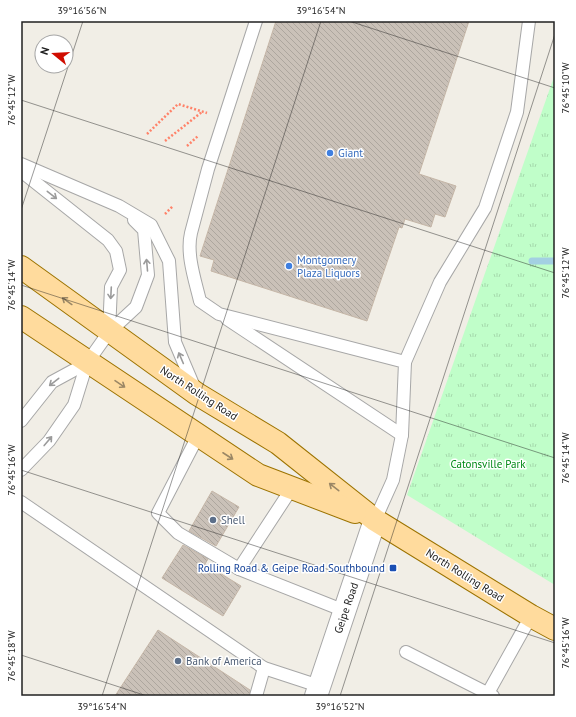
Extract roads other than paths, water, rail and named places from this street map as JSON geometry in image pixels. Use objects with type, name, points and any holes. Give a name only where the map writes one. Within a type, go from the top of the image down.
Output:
[{"type":"main road","name":"North Rolling Road","points":[[21,267],[109,332],[197,394],[278,443],[375,520],[531,616],[555,629]]},
{"type":"main road","name":"North Rolling Road","points":[[21,317],[87,363],[258,475],[375,520]]},
{"type":"street","name":"Geipe Road","points":[[318,691],[375,520]]},
{"type":"lane","points":[[256,21],[208,168],[189,240],[194,277],[200,301],[402,435]]},
{"type":"lane","points":[[375,520],[393,480],[402,435],[405,362],[440,282],[485,208],[517,112],[529,21]]},
{"type":"lane","points":[[21,164],[119,206],[151,225],[169,261],[175,342],[197,394]]},
{"type":"lane","points":[[21,171],[108,240],[116,251],[120,270],[111,287],[109,332]]},
{"type":"lane","points":[[21,470],[49,441],[74,405],[87,363],[109,332],[136,307],[148,275],[144,230],[119,206]]},
{"type":"lane","points":[[219,314],[405,362]]},
{"type":"lane","points":[[21,421],[52,382],[87,363]]},
{"type":"lane","points":[[198,436],[158,513],[178,533],[239,569],[345,611]]},
{"type":"lane","points":[[239,569],[292,488]]},
{"type":"lane","points":[[21,502],[264,668],[318,691]]},
{"type":"lane","points":[[406,652],[490,695],[531,616]]},
{"type":"lane","points":[[256,696],[264,668]]},
{"type":"waterway","points":[[532,261],[555,261]]},
{"type":"place","name":"Giant","points":[[330,153]]},
{"type":"place","name":"Montgomery Plaza Liquors","points":[[289,266]]},
{"type":"place","name":"Shell","points":[[213,520]]},
{"type":"place","name":"Rolling Road & Geipe Road Southbound","points":[[393,568]]},
{"type":"place","name":"Bank of America","points":[[178,661]]},
{"type":"park label","name":"Catonsville Park","points":[[488,464]]}]
